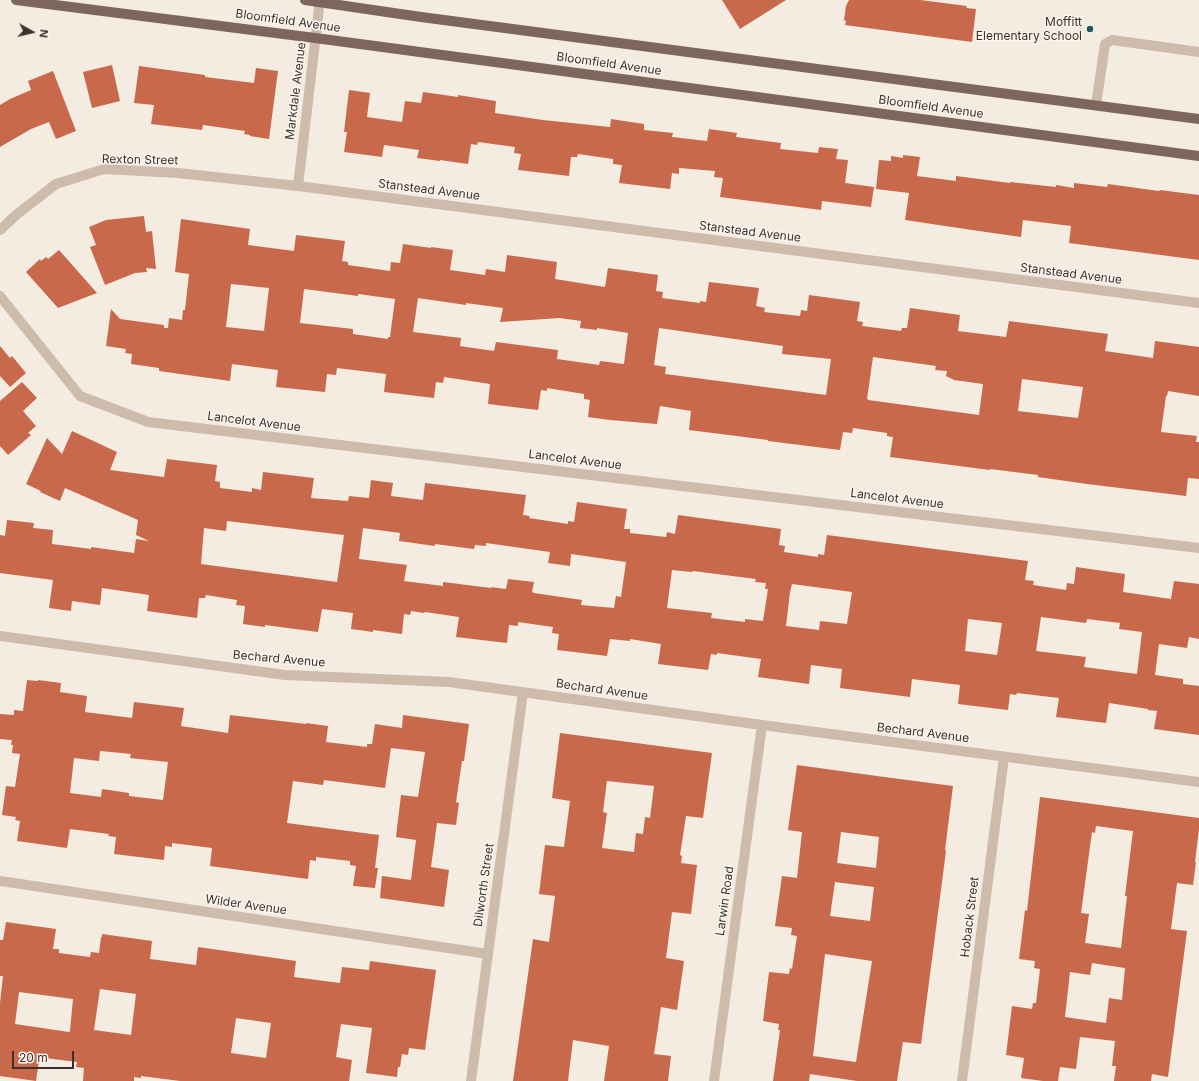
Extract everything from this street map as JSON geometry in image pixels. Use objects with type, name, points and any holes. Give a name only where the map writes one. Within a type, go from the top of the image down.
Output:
[{"type":"main road","name":"Bloomfield Avenue","points":[[16,0],[315,38],[1199,156]]},
{"type":"main road","name":"Bloomfield Avenue","points":[[305,0],[1199,119]]},
{"type":"street","name":"Markdale Avenue","points":[[298,186],[320,1]]},
{"type":"street","points":[[1096,105],[1105,44],[1112,40],[1199,52]]},
{"type":"street","name":"Rexton Street","points":[[0,230],[16,215],[56,184],[104,169],[178,173],[298,186]]},
{"type":"street","name":"Stanstead Avenue","points":[[298,186],[1199,303]]},
{"type":"street","name":"Lancelot Avenue","points":[[0,296],[80,396],[148,422],[1199,548]]},
{"type":"street","name":"Bechard Avenue","points":[[0,636],[285,675],[449,682],[762,725],[1199,782]]},
{"type":"street","name":"Dilworth Street","points":[[471,1081],[523,692]]},
{"type":"street","name":"Larwin Road","points":[[714,1081],[762,725]]},
{"type":"street","name":"Hoback Street","points":[[962,1081],[1004,757]]},
{"type":"street","name":"Wilder Avenue","points":[[0,882],[488,954]]},
{"type":"building","points":[[722,0],[786,0],[740,29]]},
{"type":"building","points":[[849,0],[920,0],[967,6],[966,8],[976,9],[972,42],[845,25],[846,21],[844,20],[846,6]]},
{"type":"building","points":[[112,65],[120,101],[92,108],[83,72]]},
{"type":"building","points":[[139,66],[205,75],[205,77],[254,83],[256,68],[278,71],[269,139],[244,134],[245,131],[203,125],[202,130],[151,124],[154,105],[134,103]]},
{"type":"building","points":[[53,71],[76,131],[56,139],[49,122],[31,129],[0,147],[0,105],[31,90],[28,81]]},
{"type":"building","points":[[349,90],[370,93],[367,117],[402,122],[405,101],[421,103],[423,92],[458,97],[458,95],[496,101],[495,113],[543,120],[610,127],[611,119],[644,124],[644,130],[673,133],[672,137],[707,141],[709,129],[737,133],[736,137],[781,143],[780,149],[818,153],[819,147],[838,149],[836,159],[848,160],[845,183],[874,187],[871,207],[822,201],[821,210],[720,197],[723,178],[714,177],[715,171],[679,168],[679,174],[672,173],[670,189],[619,183],[622,165],[613,164],[613,159],[578,154],[577,157],[571,157],[569,176],[518,170],[521,154],[514,153],[515,147],[478,142],[477,145],[471,144],[468,164],[417,158],[419,150],[384,145],[382,157],[344,152],[347,132],[344,132]]},
{"type":"building","points":[[903,155],[920,157],[917,176],[956,181],[956,176],[1010,183],[1056,187],[1056,185],[1074,188],[1074,183],[1107,187],[1108,184],[1199,195],[1199,260],[1069,243],[1071,226],[1023,220],[1021,237],[905,220],[909,193],[876,189],[879,160],[891,161],[891,156],[903,158]]},
{"type":"building","points":[[144,216],[146,232],[152,231],[156,269],[146,268],[147,272],[135,273],[105,285],[90,247],[96,245],[89,227],[106,220]]},
{"type":"building","points":[[181,219],[250,229],[248,245],[294,251],[296,235],[345,241],[342,261],[348,262],[348,265],[390,271],[391,262],[400,263],[403,244],[453,250],[450,270],[485,275],[486,269],[505,272],[507,255],[557,262],[555,279],[605,287],[608,268],[658,275],[656,291],[663,292],[662,298],[700,303],[700,301],[706,302],[709,282],[759,288],[756,306],[765,308],[764,312],[800,316],[801,310],[807,311],[809,295],[860,302],[857,321],[863,322],[862,326],[901,331],[902,328],[907,328],[910,308],[960,315],[958,331],[1006,337],[1009,321],[1108,334],[1105,351],[1153,358],[1155,341],[1199,347],[1199,396],[1168,391],[1161,432],[1197,436],[1196,442],[1199,442],[1199,479],[1188,478],[1186,496],[1087,484],[1038,477],[1038,475],[890,457],[893,437],[887,436],[887,433],[853,428],[852,433],[843,432],[840,450],[689,430],[691,411],[660,406],[657,424],[588,417],[590,400],[584,399],[584,394],[547,388],[547,391],[541,390],[538,410],[488,404],[490,384],[444,377],[443,383],[436,382],[434,398],[384,392],[386,374],[337,368],[336,375],[327,374],[325,392],[276,387],[278,370],[232,364],[230,381],[159,371],[159,368],[131,364],[132,354],[125,353],[126,349],[106,346],[111,309],[120,319],[164,325],[164,328],[168,328],[169,318],[182,320],[183,310],[185,310],[189,274],[175,272]],"holes":[[[231,284],[269,288],[264,331],[226,327]],[[304,289],[395,299],[390,337],[388,337],[388,339],[353,334],[353,329],[300,323]],[[418,298],[466,305],[466,303],[503,308],[500,322],[560,318],[581,321],[580,328],[597,330],[597,328],[628,333],[624,364],[600,361],[599,365],[557,359],[558,350],[496,342],[494,351],[460,346],[461,338],[413,332]],[[659,328],[783,346],[782,354],[831,359],[826,395],[665,374],[666,367],[654,365]],[[873,357],[936,366],[935,370],[947,371],[946,376],[954,380],[983,384],[979,415],[868,399]],[[1022,379],[1083,387],[1078,418],[1018,411]]]},
{"type":"building","points":[[59,250],[97,293],[58,308],[26,272],[40,259],[41,261],[46,257],[48,259]]},
{"type":"building","points":[[0,346],[10,358],[12,356],[26,373],[10,387],[0,376]]},
{"type":"building","points":[[22,382],[37,398],[23,411],[36,426],[28,433],[31,435],[8,455],[0,446],[0,401]]},
{"type":"building","points":[[72,431],[117,452],[110,470],[164,477],[167,459],[217,465],[215,481],[220,482],[220,488],[252,492],[252,488],[261,490],[263,472],[314,478],[311,498],[348,501],[349,496],[369,498],[371,480],[393,483],[391,496],[423,500],[425,483],[526,495],[523,515],[530,516],[529,518],[568,524],[568,521],[574,522],[577,502],[627,509],[624,529],[630,529],[630,533],[666,537],[667,532],[675,534],[678,515],[781,529],[779,545],[785,546],[784,552],[818,557],[818,554],[824,555],[827,535],[1028,561],[1025,580],[1034,581],[1033,585],[1066,590],[1067,583],[1074,584],[1076,567],[1125,574],[1123,592],[1171,599],[1174,581],[1199,584],[1199,639],[1189,637],[1187,648],[1159,644],[1155,675],[1183,679],[1183,684],[1199,686],[1199,735],[1154,729],[1157,711],[1109,703],[1106,723],[1056,717],[1059,698],[1017,693],[1016,695],[1010,694],[1008,710],[958,704],[960,685],[912,679],[910,697],[840,688],[842,669],[811,665],[809,684],[758,677],[761,659],[717,653],[717,655],[711,654],[708,670],[658,664],[661,644],[630,639],[630,641],[610,639],[607,656],[557,650],[559,634],[552,633],[553,627],[518,622],[518,626],[509,625],[507,643],[456,637],[459,617],[411,611],[410,615],[404,614],[402,634],[351,629],[353,613],[322,609],[318,632],[265,625],[265,627],[243,624],[245,606],[236,605],[237,600],[206,595],[205,598],[199,598],[197,618],[147,611],[149,595],[102,588],[100,605],[72,601],[71,611],[49,608],[53,580],[0,573],[0,535],[5,536],[7,520],[34,523],[33,528],[53,530],[52,544],[91,549],[91,547],[134,553],[136,539],[149,541],[136,535],[138,520],[65,488],[60,501],[26,484],[47,438],[62,454]],"holes":[[[227,521],[344,535],[337,582],[201,564],[204,528],[226,531]],[[363,528],[400,533],[399,541],[435,546],[435,544],[474,549],[475,545],[486,546],[486,543],[550,552],[548,563],[570,566],[571,554],[626,562],[621,597],[616,596],[614,608],[581,605],[582,600],[534,593],[532,592],[534,582],[508,579],[506,589],[443,582],[443,586],[404,581],[407,565],[359,559]],[[672,570],[693,571],[756,579],[755,582],[766,583],[765,589],[768,589],[763,621],[745,619],[745,622],[711,618],[712,613],[667,608]],[[792,584],[852,592],[847,624],[820,621],[819,630],[786,626]],[[1041,617],[1086,623],[1087,619],[1120,623],[1119,629],[1142,632],[1137,674],[1084,667],[1086,657],[1036,651]],[[968,619],[1002,623],[997,655],[965,651]]]},
{"type":"building","points":[[27,680],[38,680],[61,683],[60,692],[87,696],[85,712],[132,718],[134,702],[184,708],[181,726],[228,733],[230,715],[328,726],[326,742],[367,747],[367,744],[372,744],[375,724],[402,728],[403,715],[469,724],[456,802],[459,803],[456,825],[437,823],[431,867],[449,870],[444,907],[380,898],[382,876],[411,880],[416,840],[396,837],[401,795],[418,797],[425,752],[391,748],[385,788],[324,780],[323,785],[293,781],[287,823],[379,835],[375,868],[378,868],[375,888],[353,886],[356,866],[350,865],[350,861],[316,857],[316,861],[310,860],[308,879],[210,866],[212,848],[172,843],[172,847],[165,846],[164,860],[114,854],[116,837],[108,836],[109,834],[70,829],[67,848],[17,841],[20,821],[15,820],[16,817],[2,815],[6,786],[15,787],[20,754],[12,753],[12,740],[0,739],[0,714],[14,715],[14,710],[23,711]],"holes":[[[100,751],[131,754],[130,758],[168,762],[163,800],[129,796],[129,793],[102,789],[101,797],[70,793],[74,758],[99,761]]]},
{"type":"building","points":[[560,733],[712,753],[703,818],[686,816],[680,855],[682,856],[681,863],[697,865],[691,914],[672,912],[666,958],[684,961],[677,1010],[661,1007],[654,1054],[671,1056],[668,1081],[604,1081],[609,1046],[573,1040],[568,1081],[513,1081],[533,939],[549,942],[555,896],[539,894],[545,845],[564,847],[570,801],[552,798]],"holes":[[[607,781],[654,786],[650,818],[645,817],[643,834],[636,833],[634,852],[602,848],[607,813],[603,812]]]},
{"type":"building","points":[[797,765],[953,786],[921,1044],[903,1042],[897,1081],[857,1081],[810,1074],[809,1081],[773,1081],[780,1030],[778,1030],[779,1024],[763,1021],[769,972],[789,974],[790,968],[792,969],[797,936],[791,935],[792,928],[775,926],[782,876],[797,878],[802,832],[788,830]],"holes":[[[841,832],[879,837],[876,868],[837,863]],[[835,882],[874,887],[870,921],[830,916]],[[825,954],[872,961],[856,1062],[813,1056]]]},
{"type":"building","points":[[1040,797],[1199,818],[1193,885],[1177,883],[1171,929],[1187,931],[1168,1077],[1152,1074],[1151,1081],[1114,1081],[1116,1066],[1112,1066],[1115,1041],[1080,1037],[1076,1069],[1060,1067],[1058,1081],[1043,1081],[1021,1078],[1024,1058],[1006,1055],[1012,1006],[1032,1009],[1033,1003],[1036,1003],[1040,969],[1034,968],[1035,961],[1019,959],[1025,910],[1027,911]],"holes":[[[1096,826],[1133,831],[1125,896],[1127,896],[1121,948],[1085,943],[1089,914],[1081,913],[1092,832],[1095,833]],[[1092,963],[1125,968],[1122,1000],[1109,998],[1106,1023],[1065,1017],[1070,972],[1090,975]]]},
{"type":"building","points":[[6,922],[56,929],[53,949],[59,949],[59,953],[90,957],[91,952],[99,953],[102,934],[152,941],[150,959],[196,965],[198,947],[296,961],[294,977],[340,983],[342,967],[369,970],[370,961],[436,970],[425,1050],[409,1048],[408,1055],[402,1054],[397,1077],[366,1073],[372,1028],[341,1024],[336,1057],[352,1060],[349,1081],[180,1081],[141,1076],[141,1078],[134,1077],[134,1081],[83,1081],[84,1068],[76,1067],[77,1062],[45,1058],[45,1061],[39,1061],[36,1081],[0,1076],[0,1003],[3,976],[0,976],[0,940],[3,940]],"holes":[[[100,989],[136,994],[131,1035],[94,1030]],[[19,992],[73,999],[70,1031],[15,1024]],[[236,1018],[271,1023],[266,1058],[231,1053]]]},
{"type":"place","name":"Moffitt Elementary School","points":[[1090,29]]}]
